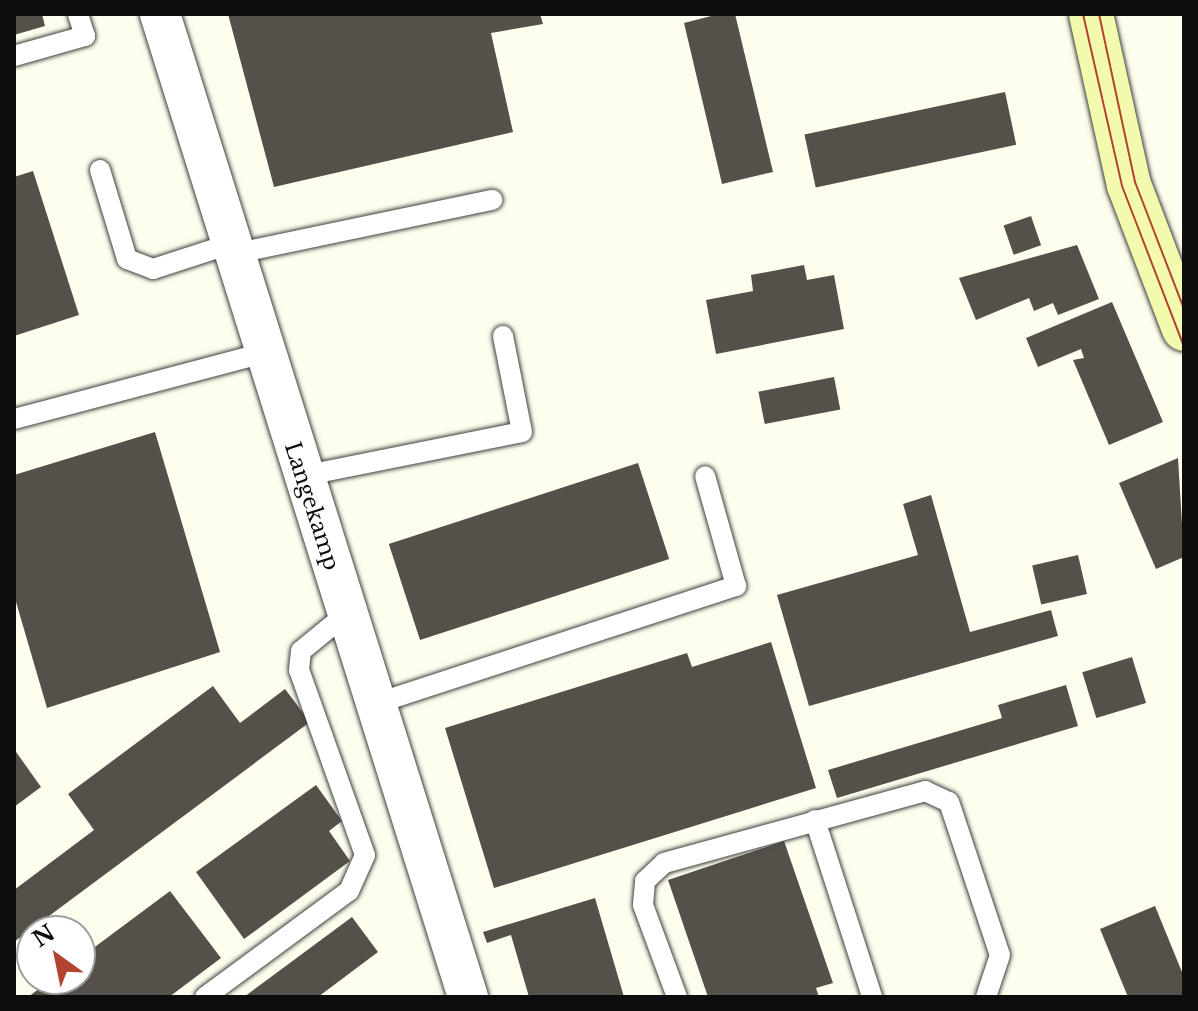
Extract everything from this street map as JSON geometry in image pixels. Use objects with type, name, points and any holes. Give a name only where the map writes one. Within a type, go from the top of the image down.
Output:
[{"type":"street","name":"Langekamp","points":[[160,14],[263,353],[468,997]]},
{"type":"street","points":[[1091,14],[1129,185],[1184,329]]},
{"type":"lane","points":[[14,56],[85,36],[78,14]]},
{"type":"lane","points":[[100,170],[127,259],[153,269],[232,249],[492,200]]},
{"type":"lane","points":[[302,476],[522,432],[503,336]]},
{"type":"lane","points":[[14,419],[263,353]]},
{"type":"lane","points":[[375,704],[736,586],[705,476]]},
{"type":"lane","points":[[205,997],[349,891],[365,855],[299,670],[301,651],[346,614]]},
{"type":"lane","points":[[677,997],[643,905],[645,881],[664,863],[925,791],[949,802],[1000,955],[986,997]]},
{"type":"lane","points":[[815,820],[872,997]]},
{"type":"building","points":[[14,14],[42,14],[45,26],[14,35]]},
{"type":"building","points":[[228,14],[540,14],[543,24],[491,33],[513,132],[274,187]]},
{"type":"building","points":[[719,14],[735,14],[773,172],[722,184],[684,23]]},
{"type":"building","points":[[1005,92],[1016,145],[816,187],[804,135]]},
{"type":"building","points":[[33,171],[79,315],[14,336],[14,177]]},
{"type":"building","points":[[1031,216],[1041,245],[1014,255],[1004,225]]},
{"type":"building","points":[[1077,245],[1099,299],[1058,315],[1053,303],[1034,311],[1029,298],[976,320],[959,278]]},
{"type":"building","points":[[804,265],[807,280],[834,275],[844,329],[716,354],[706,300],[753,291],[751,275]]},
{"type":"building","points":[[1112,302],[1163,422],[1109,445],[1073,360],[1084,358],[1081,349],[1038,367],[1026,338]]},
{"type":"building","points":[[834,377],[840,409],[765,424],[758,392]]},
{"type":"building","points":[[155,432],[220,652],[47,708],[14,595],[14,475]]},
{"type":"building","points":[[1178,458],[1184,557],[1156,569],[1119,483]]},
{"type":"building","points":[[638,463],[669,559],[420,640],[389,544]]},
{"type":"building","points":[[931,495],[970,632],[1051,610],[1058,636],[809,706],[777,595],[918,555],[903,504]]},
{"type":"building","points":[[1078,555],[1087,594],[1041,605],[1032,566]]},
{"type":"building","points":[[771,642],[816,788],[494,888],[445,728],[687,653],[692,667]]},
{"type":"building","points":[[1132,657],[1146,703],[1096,718],[1082,672]]},
{"type":"building","points":[[1066,685],[1078,726],[837,798],[828,770],[1002,718],[998,705]]},
{"type":"building","points":[[213,686],[240,723],[285,689],[310,722],[50,915],[16,915],[14,942],[14,890],[94,830],[68,794]]},
{"type":"building","points":[[14,749],[41,787],[14,807]]},
{"type":"building","points":[[316,785],[342,821],[329,831],[350,861],[244,939],[196,872]]},
{"type":"building","points":[[784,841],[833,983],[816,988],[819,997],[708,997],[668,880]]},
{"type":"building","points":[[170,891],[221,958],[169,997],[28,997],[96,995],[96,946]]},
{"type":"building","points":[[595,898],[624,997],[529,997],[511,935],[487,943],[483,932]]},
{"type":"building","points":[[1155,906],[1184,977],[1184,997],[1128,997],[1100,929]]},
{"type":"building","points":[[352,917],[378,952],[318,997],[244,997]]},
{"type":"tram line","points":[[1083,14],[1122,186],[1184,347]]},
{"type":"tram line","points":[[1099,14],[1135,182],[1184,309]]}]
